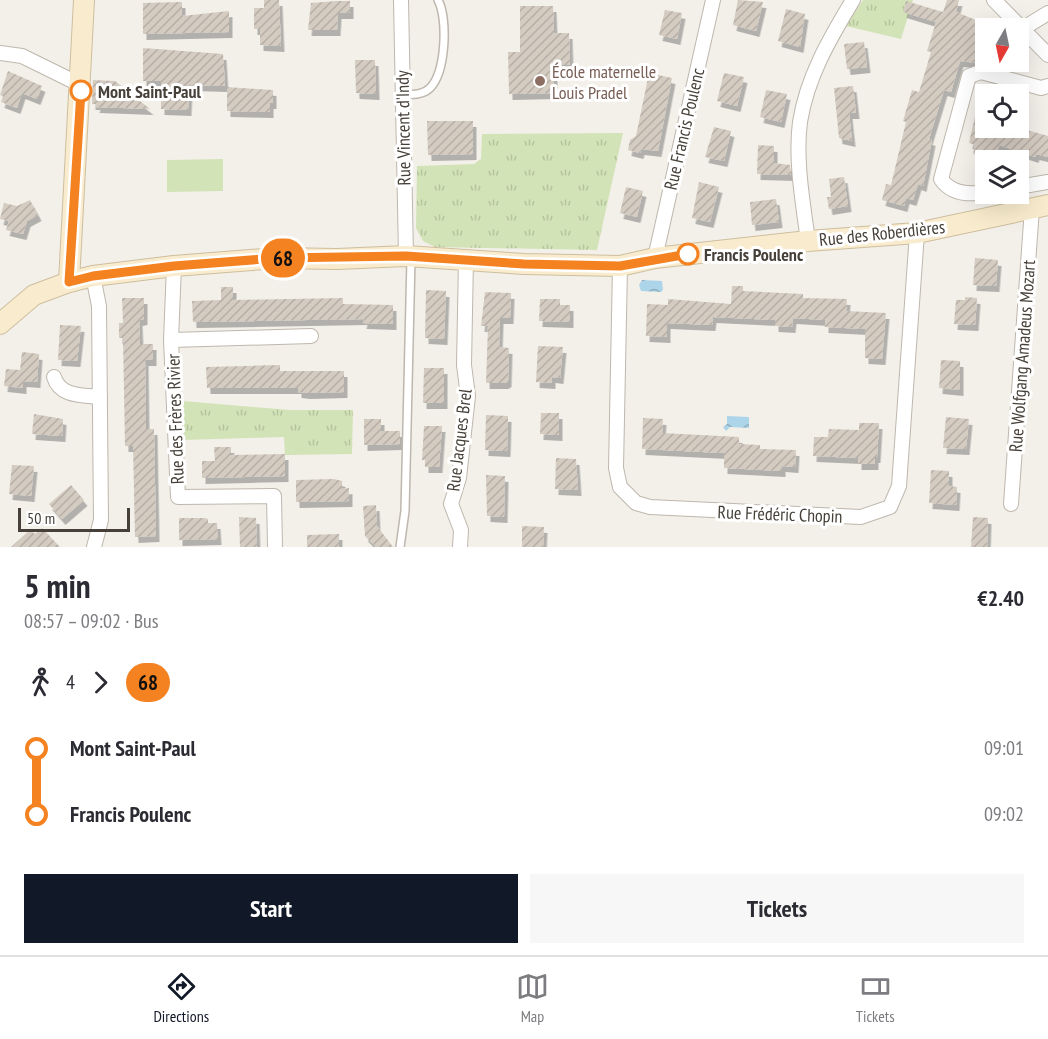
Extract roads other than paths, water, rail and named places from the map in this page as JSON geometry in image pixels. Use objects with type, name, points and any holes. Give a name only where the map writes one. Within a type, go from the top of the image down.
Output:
[{"type":"street","points":[[69,282],[84,0]]},
{"type":"street","name":"Rue Vincent d'Indy","points":[[401,0],[408,256]]},
{"type":"street","name":"Rue Francis Poulenc","points":[[655,258],[713,0]]},
{"type":"street","points":[[808,241],[800,169],[800,122],[812,77],[831,36],[853,0]]},
{"type":"street","points":[[994,0],[1011,18]]},
{"type":"street","points":[[1029,25],[1048,13]]},
{"type":"street","points":[[1029,36],[1048,55]]},
{"type":"street","points":[[0,53],[22,56],[81,85]]},
{"type":"street","points":[[975,194],[953,190],[941,179],[969,76],[981,72],[1041,88],[1048,86]]},
{"type":"street","points":[[1029,185],[1048,182]]},
{"type":"street","name":"Rue des Roberdières","points":[[0,324],[34,295],[69,282],[93,276],[174,266],[277,258],[408,256],[524,264],[620,266],[655,258],[808,241],[917,233],[1040,207]]},
{"type":"street","name":"Rue Wolfgang Amadeus Mozart","points":[[1011,504],[1040,207]]},
{"type":"street","name":"Rue Frédéric Chopin","points":[[620,266],[616,468],[620,487],[630,498],[636,503],[650,507],[686,510],[861,517],[890,507],[899,486],[917,233]]},
{"type":"street","name":"Rue Jacques Brel","points":[[460,547],[461,530],[451,504],[459,478],[468,396],[464,365],[466,259]]},
{"type":"street","name":"Rue des Frères Rivier","points":[[174,266],[171,340],[178,497],[274,496],[275,547]]},
{"type":"street","points":[[93,276],[99,306],[101,520],[94,547]]},
{"type":"street","points":[[171,340],[311,336]]},
{"type":"street","points":[[54,377],[57,385],[64,391],[100,397]]},
{"type":"lane","points":[[403,94],[415,95],[430,88],[438,73],[445,25],[438,0]]},
{"type":"lane","points":[[400,547],[405,511],[408,256]]},
{"type":"water","points":[[642,280],[662,281],[663,290],[661,292],[641,291],[639,285]]},
{"type":"water","points":[[727,416],[749,417],[749,428],[730,427],[726,431],[723,427],[727,424]]},
{"type":"place","name":"École maternelle Louis Pradel","points":[[540,81]]},
{"type":"place","name":"Mont Saint-Paul","points":[[81,91]]},
{"type":"place","name":"Francis Poulenc","points":[[688,254]]}]
